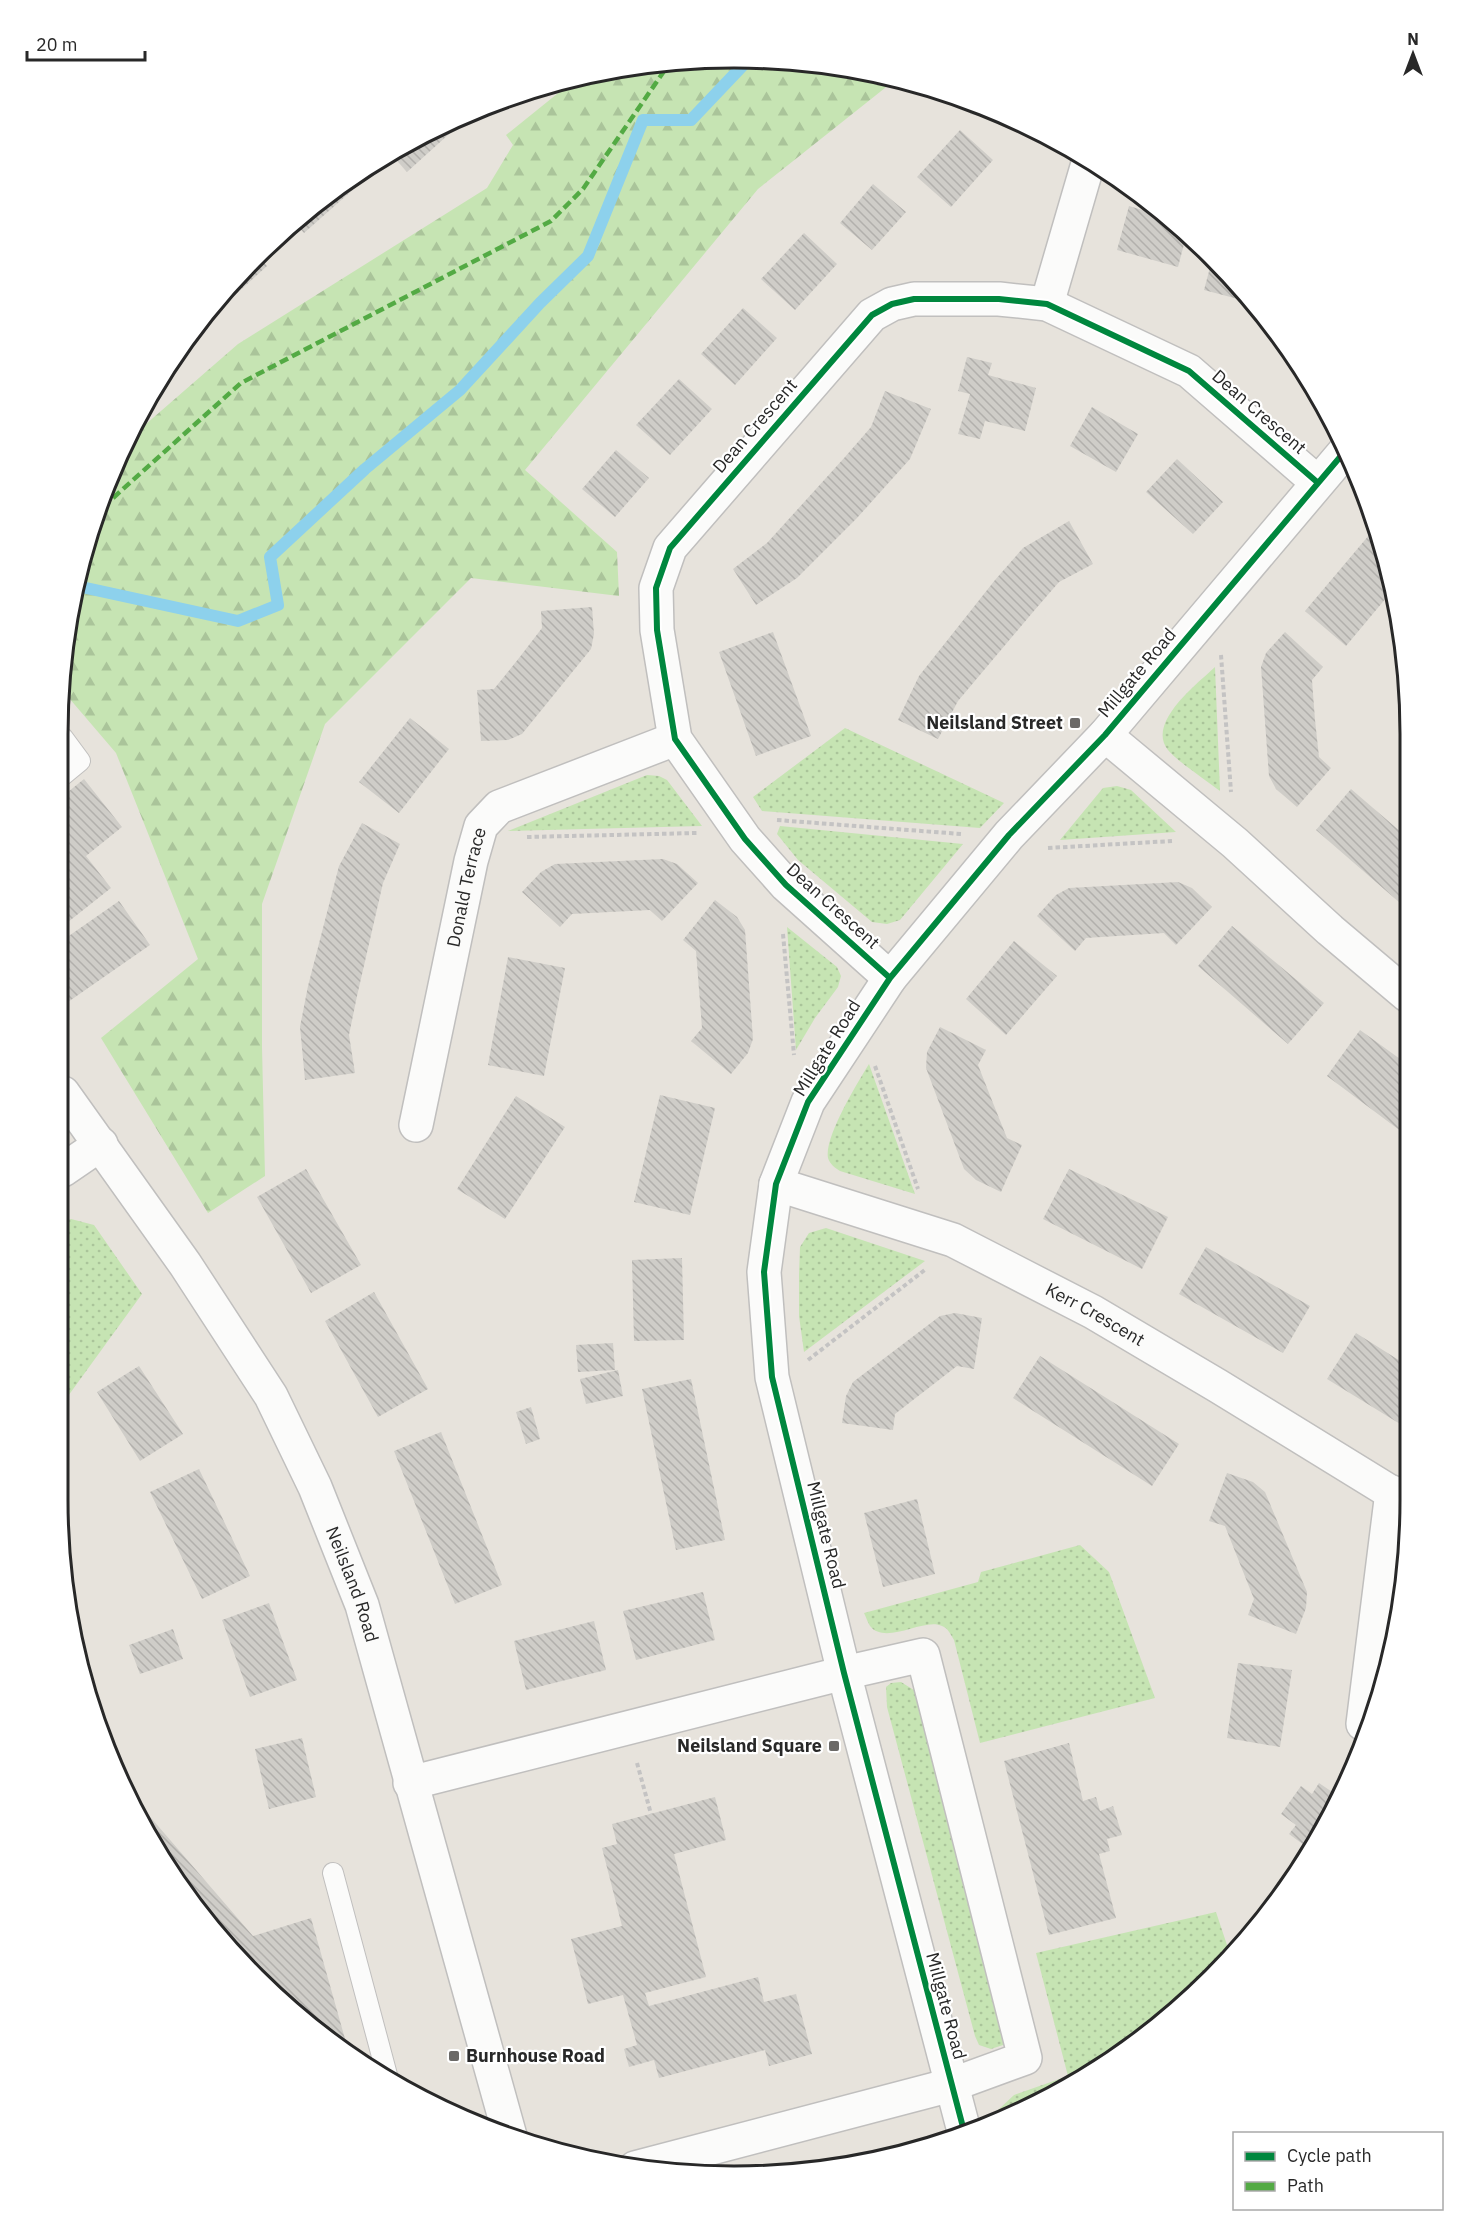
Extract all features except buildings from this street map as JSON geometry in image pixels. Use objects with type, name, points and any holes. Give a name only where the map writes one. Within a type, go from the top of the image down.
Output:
[{"type":"street","points":[[1047,304],[1086,169]]},
{"type":"street","name":"Dean Crescent","points":[[890,978],[778,877],[745,839],[675,739],[657,630],[656,588],[670,548],[720,488],[872,315],[892,304],[914,299],[999,299],[1047,304],[1189,371],[1317,482]]},
{"type":"street","name":"Millgate Road","points":[[962,2126],[844,1673],[774,1386],[764,1272],[776,1184],[808,1102],[890,978],[996,851],[1104,735],[1339,457]]},
{"type":"street","points":[[1104,735],[1231,840],[1329,930],[1400,989]]},
{"type":"street","name":"Donald Terrace","points":[[416,1125],[471,861],[481,826],[499,807],[675,739]]},
{"type":"street","name":"Neilsland Road","points":[[68,1100],[185,1263],[270,1396],[315,1487],[362,1605],[507,2127]]},
{"type":"street","points":[[68,1167],[101,1144]]},
{"type":"street","name":"Kerr Crescent","points":[[776,1184],[946,1239],[1102,1318],[1398,1497],[1365,1713]]},
{"type":"street","points":[[410,1783],[922,1655],[1025,2058],[951,2085],[658,2162]]},
{"type":"lane","points":[[68,744],[80,760],[68,771]]},
{"type":"lane","points":[[333,1873],[385,2068]]},
{"type":"path","points":[[996,851],[1231,840],[1218,601]]},
{"type":"path","points":[[778,877],[794,1066]]},
{"type":"path","points":[[774,1386],[946,1239],[860,1023]]},
{"type":"path","points":[[628,1728],[651,1814]]},
{"type":"green space","points":[[690,69],[777,69],[820,73],[888,86],[758,189],[525,470],[617,552],[619,596],[471,578],[325,724],[262,904],[265,1176],[208,1213],[101,1038],[198,959],[116,753],[69,698],[73,647],[90,561],[118,479],[142,427],[238,344],[487,188],[513,145],[506,135],[562,90],[647,73]]},
{"type":"green space","points":[[1215,667],[1220,791],[1172,755],[1163,739],[1168,716],[1186,694]]},
{"type":"green space","points":[[845,728],[1004,803],[980,828],[762,811],[753,797]]},
{"type":"green space","points":[[647,775],[659,776],[667,780],[702,826],[508,831]]},
{"type":"green space","points":[[1117,786],[1131,790],[1176,832],[1060,840],[1103,788]]},
{"type":"green space","points":[[780,826],[963,844],[900,920],[887,924],[872,922],[798,860],[777,834]]},
{"type":"green space","points":[[787,927],[837,967],[841,976],[838,987],[815,1018],[796,1050]]},
{"type":"green space","points":[[869,1064],[915,1194],[840,1171],[828,1158],[828,1149],[836,1124]]},
{"type":"green space","points":[[68,1220],[94,1225],[142,1294],[68,1396]]},
{"type":"green space","points":[[826,1228],[925,1261],[804,1352],[799,1316],[800,1247],[809,1233]]},
{"type":"green space","points":[[1080,1545],[1109,1572],[1155,1698],[980,1743],[954,1640],[948,1630],[934,1624],[885,1633],[870,1626],[864,1613],[978,1582],[981,1572]]},
{"type":"green space","points":[[901,1682],[917,1692],[1006,2032],[1003,2045],[991,2049],[979,2045],[975,2036],[887,1707],[886,1687],[891,1683]]},
{"type":"green space","points":[[1216,1912],[1228,1947],[1173,2001],[1139,2029],[1068,2076],[1036,1953]]},
{"type":"green space","points":[[1067,2076],[998,2112],[1014,2095]]},
{"type":"waterway","points":[[84,587],[238,621],[278,605],[270,557],[365,469],[460,390],[540,303],[588,256],[643,120],[691,120],[740,68]]},
{"type":"marked path","points":[[110,501],[241,383],[551,221],[583,189],[664,71]]},
{"type":"cycle path","points":[[890,978],[786,885],[745,839],[675,739],[657,630],[656,588],[670,548],[872,315],[892,304],[914,299],[999,299],[1047,304],[1189,371],[1317,482]]},
{"type":"cycle path","points":[[963,2126],[844,1673],[772,1377],[764,1272],[776,1184],[808,1102],[890,978],[1009,835],[1105,735],[1339,458]]},
{"type":"place","name":"Neilsland Street","points":[[1075,723]]},
{"type":"place","name":"Neilsland Square","points":[[834,1746]]},
{"type":"place","name":"Burnhouse Road","points":[[454,2056]]}]
